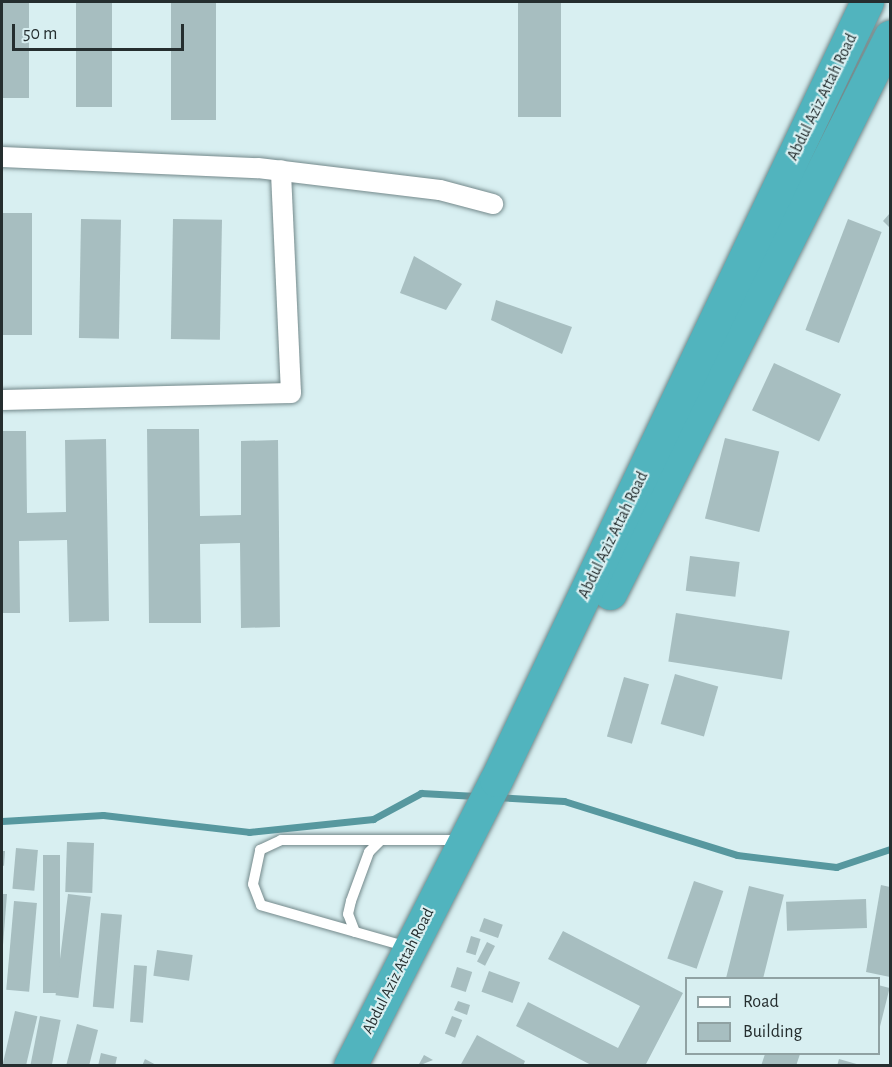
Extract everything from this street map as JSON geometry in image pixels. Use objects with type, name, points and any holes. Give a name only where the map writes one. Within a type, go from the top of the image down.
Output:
[{"type":"highway","name":"Abdul Aziz Attah Road","points":[[370,1065],[867,2]]},
{"type":"highway","name":"Abdul Aziz Attah Road","points":[[350,1065],[464,840],[497,795],[891,37]]},
{"type":"street","points":[[2,157],[281,171],[440,189],[493,204]]},
{"type":"street","points":[[2,400],[291,393],[281,171]]},
{"type":"lane","points":[[410,947],[261,905],[254,870],[260,850],[281,840],[464,840]]},
{"type":"lane","points":[[355,933],[348,914],[351,901],[369,852],[380,841]]},
{"type":"building","points":[[2,2],[29,2],[29,98],[2,98]]},
{"type":"building","points":[[76,2],[112,2],[112,107],[76,107]]},
{"type":"building","points":[[171,2],[216,2],[216,120],[171,120]]},
{"type":"building","points":[[518,2],[561,2],[561,117],[518,117]]},
{"type":"building","points":[[2,213],[32,213],[32,335],[2,335]]},
{"type":"building","points":[[890,213],[890,228],[883,221]]},
{"type":"building","points":[[81,219],[121,220],[119,339],[79,338]]},
{"type":"building","points":[[173,219],[222,220],[220,340],[171,339]]},
{"type":"building","points":[[848,219],[882,232],[839,343],[805,330]]},
{"type":"building","points":[[414,256],[462,284],[446,310],[400,293]]},
{"type":"building","points":[[496,300],[572,327],[562,354],[491,320]]},
{"type":"building","points":[[774,363],[841,394],[819,441],[752,410]]},
{"type":"building","points":[[147,429],[199,429],[200,516],[241,515],[241,441],[278,440],[280,627],[241,628],[240,543],[200,544],[201,623],[149,623]]},
{"type":"building","points":[[2,431],[26,431],[27,513],[66,512],[65,440],[106,439],[109,621],[69,622],[67,540],[19,541],[20,613],[2,613]]},
{"type":"building","points":[[725,438],[779,452],[759,532],[705,519]]},
{"type":"building","points":[[690,556],[740,562],[735,597],[686,591]]},
{"type":"building","points":[[676,613],[790,631],[782,679],[668,661]]},
{"type":"building","points":[[675,674],[718,686],[704,736],[661,724]]},
{"type":"building","points":[[624,677],[649,684],[632,744],[607,737]]},
{"type":"building","points":[[67,842],[94,843],[92,893],[65,892]]},
{"type":"building","points":[[16,848],[38,850],[34,891],[12,889]]},
{"type":"building","points":[[2,851],[5,851],[4,866],[2,865]]},
{"type":"building","points":[[43,855],[60,855],[60,993],[43,993]]},
{"type":"building","points":[[694,881],[723,891],[697,969],[667,959]]},
{"type":"building","points":[[881,885],[890,887],[890,977],[866,972]]},
{"type":"building","points":[[749,886],[784,895],[763,977],[726,977]]},
{"type":"building","points":[[2,894],[7,894],[3,945],[2,945]]},
{"type":"building","points":[[68,894],[91,897],[78,998],[56,995]]},
{"type":"building","points":[[866,899],[867,928],[787,931],[786,902]]},
{"type":"building","points":[[14,901],[37,903],[29,992],[6,990]]},
{"type":"building","points":[[101,913],[122,915],[114,1008],[93,1007]]},
{"type":"building","points":[[484,918],[503,925],[498,938],[479,931]]},
{"type":"building","points":[[563,931],[683,993],[645,1066],[593,1066],[516,1026],[528,1002],[618,1048],[640,1006],[548,959]]},
{"type":"building","points":[[471,936],[481,939],[476,955],[466,952]]},
{"type":"building","points":[[487,942],[495,946],[485,966],[477,962]]},
{"type":"building","points":[[157,950],[193,955],[189,981],[153,976]]},
{"type":"building","points":[[134,965],[147,966],[143,1023],[130,1022]]},
{"type":"building","points":[[457,967],[472,972],[466,992],[451,987]]},
{"type":"building","points":[[489,971],[520,982],[512,1003],[481,992]]},
{"type":"building","points":[[880,985],[890,988],[880,1027]]},
{"type":"building","points":[[458,1001],[470,1005],[467,1015],[454,1010]]},
{"type":"building","points":[[15,1011],[37,1016],[26,1066],[2,1066]]},
{"type":"building","points":[[40,1016],[61,1020],[52,1066],[30,1066]]},
{"type":"building","points":[[452,1016],[462,1020],[455,1038],[445,1034]]},
{"type":"building","points":[[77,1024],[98,1030],[89,1066],[66,1066]]},
{"type":"building","points":[[477,1035],[525,1061],[523,1066],[460,1066]]},
{"type":"building","points":[[101,1053],[117,1057],[115,1066],[98,1066]]},
{"type":"building","points":[[424,1055],[433,1060],[418,1066]]},
{"type":"building","points":[[765,1055],[800,1055],[796,1066],[761,1066]]},
{"type":"building","points":[[145,1059],[158,1066],[142,1066]]},
{"type":"building","points":[[839,1059],[860,1065],[860,1066],[837,1066]]},
{"type":"waterway","points":[[2,821],[103,815],[249,832],[373,819],[421,793],[476,796]]},
{"type":"waterway","points":[[496,797],[564,801],[737,855],[836,867],[890,849]]}]
